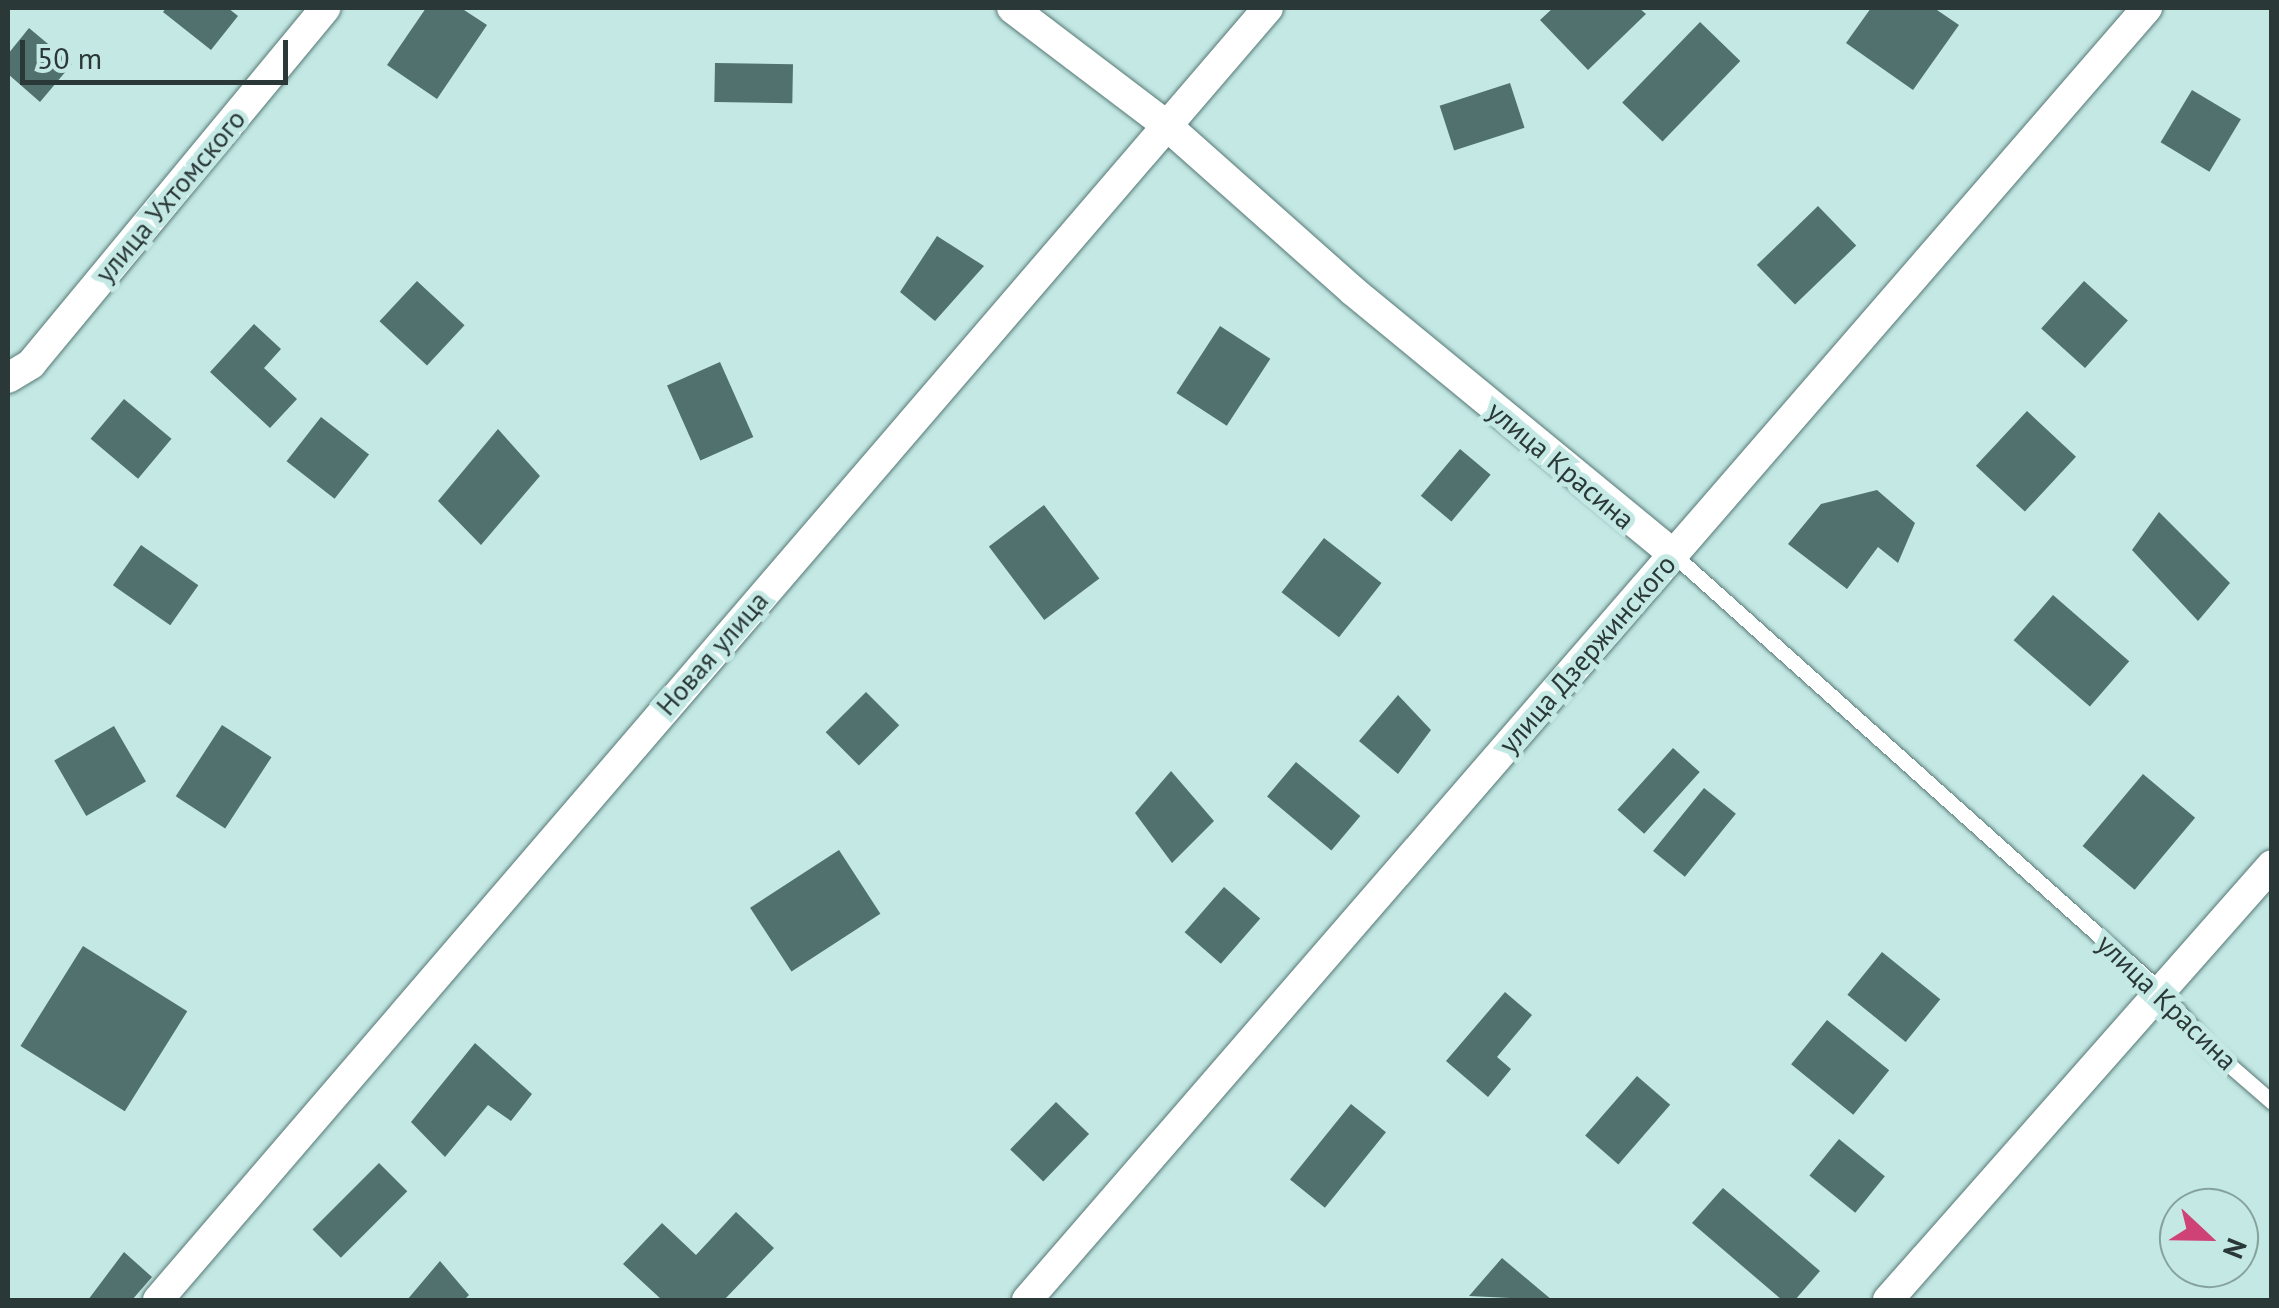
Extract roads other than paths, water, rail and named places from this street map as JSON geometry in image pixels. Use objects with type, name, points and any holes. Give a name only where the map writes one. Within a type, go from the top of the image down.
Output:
[{"type":"street","name":"улица Ухтомского","points":[[8,378],[31,364],[326,8]]},
{"type":"street","name":"улица Красина","points":[[1012,8],[1165,124],[1353,291],[1674,555]]},
{"type":"street","name":"Новая улица","points":[[158,1300],[1268,8]]},
{"type":"street","name":"улица Дзержинского","points":[[1027,1300],[2147,8]]},
{"type":"street","points":[[1888,1300],[2272,865]]},
{"type":"lane","name":"улица Красина","points":[[1674,555],[2162,991],[2211,1049],[2272,1102]]}]
